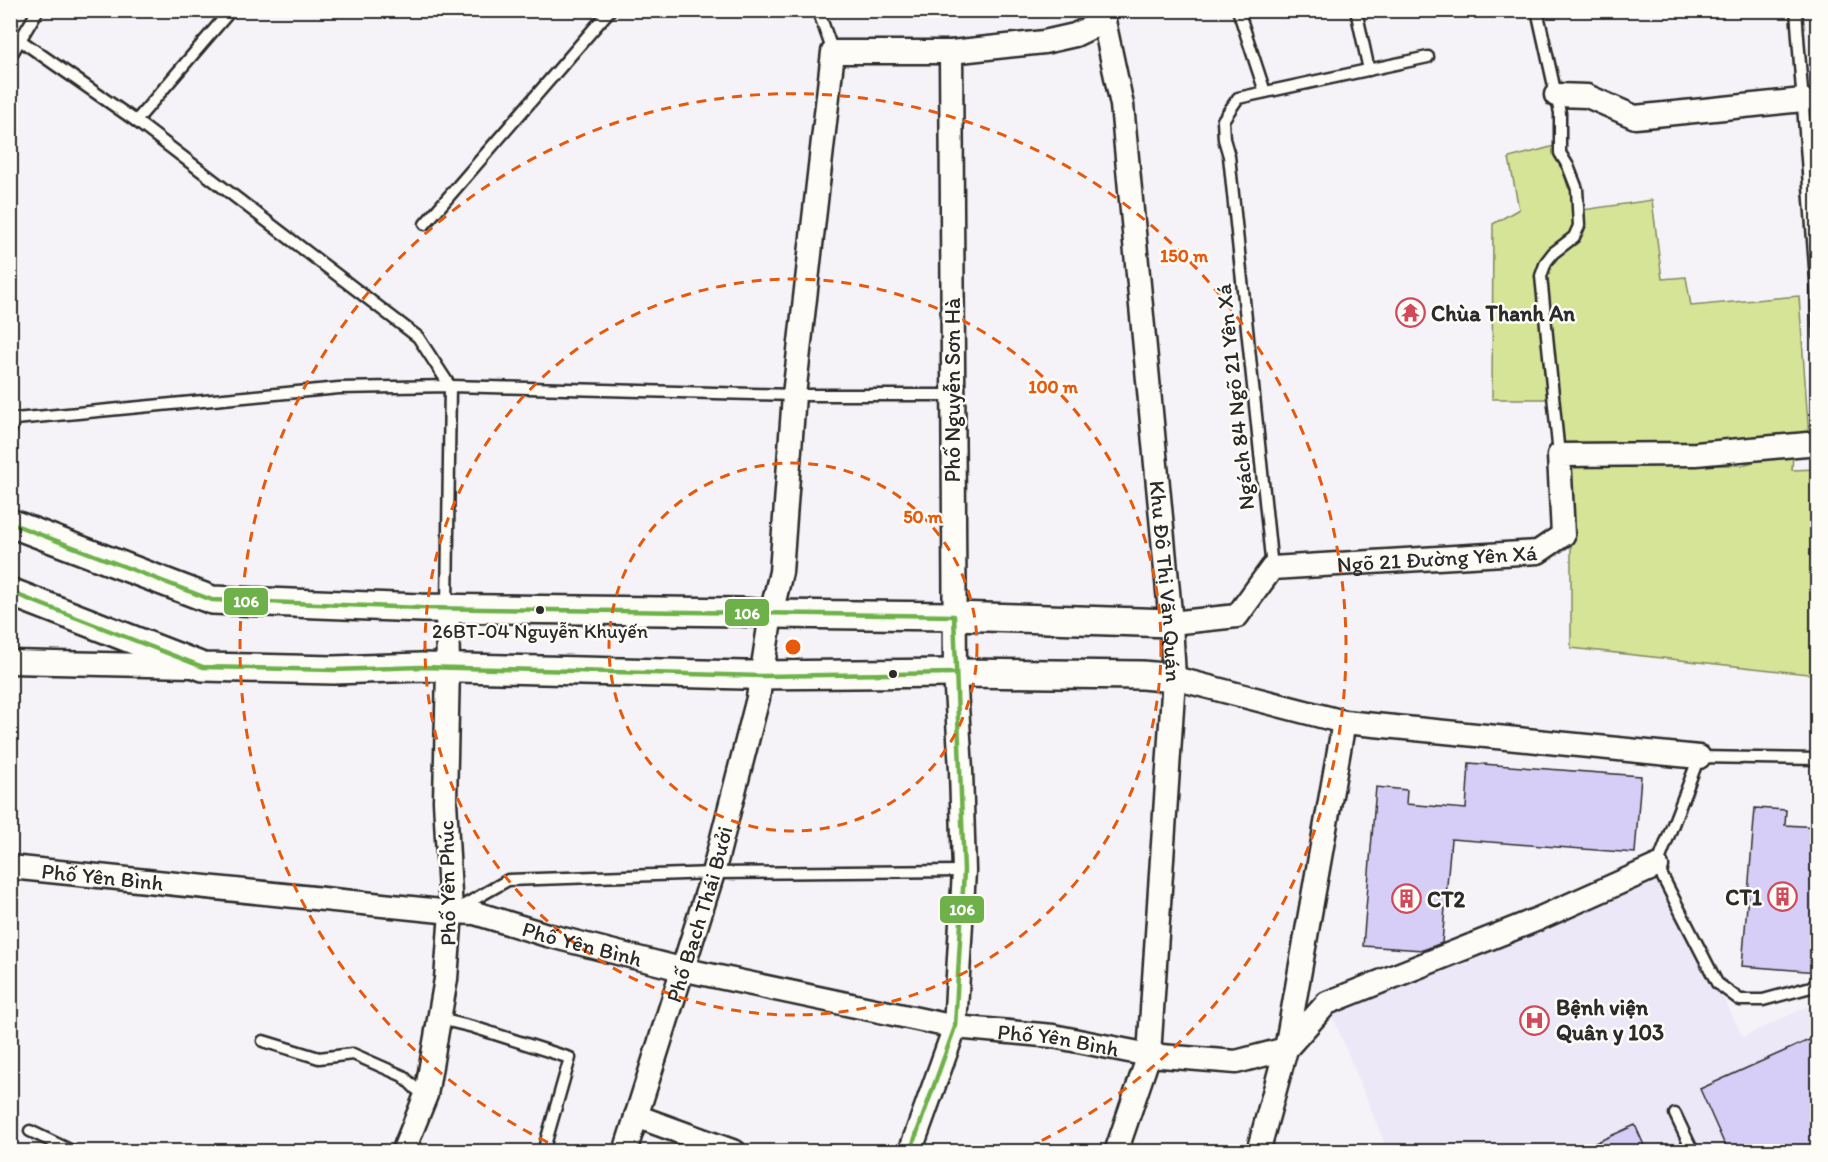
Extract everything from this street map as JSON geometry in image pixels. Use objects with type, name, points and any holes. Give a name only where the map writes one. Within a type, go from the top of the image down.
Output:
[{"type":"street","points":[[833,52],[951,52],[1044,42],[1075,34],[1102,16]]},
{"type":"street","name":"Khu Đô Thị Văn Quán","points":[[1102,16],[1122,105],[1172,623],[1174,678],[1149,1055],[1116,1152]]},
{"type":"street","name":"Phố Bạch Thái Bưởi","points":[[625,1152],[712,873],[758,698],[771,614],[781,572],[794,395],[833,52]]},
{"type":"street","name":"Phố Nguyễn Sơn Hà","points":[[910,1152],[955,1027],[964,871],[954,616],[951,52]]},
{"type":"street","points":[[1556,95],[1587,96],[1635,117],[1803,100]]},
{"type":"street","points":[[1559,455],[1696,454],[1818,443]]},
{"type":"street","name":"Ngõ 21 Đường Yên Xá","points":[[1272,568],[1538,552],[1563,535],[1559,455]]},
{"type":"street","points":[[10,523],[212,600],[447,608],[954,616],[1172,623],[1237,616],[1272,568]]},
{"type":"street","points":[[10,592],[203,667]]},
{"type":"street","name":"Phố Yên Phúc","points":[[403,1152],[426,1095],[446,979],[451,912],[446,801],[447,608]]},
{"type":"street","points":[[10,662],[334,670],[421,667],[762,676],[955,673],[1142,675],[1174,678],[1344,722],[1699,757]]},
{"type":"street","points":[[1258,1152],[1286,1049],[1344,722]]},
{"type":"street","points":[[1286,1049],[1327,1003],[1538,919],[1657,866]]},
{"type":"street","name":"Phố Yên Bình","points":[[10,867],[475,913],[547,935],[681,969],[955,1027],[1053,1036],[1149,1055],[1236,1062],[1286,1049]]},
{"type":"street","points":[[636,1116],[735,1152]]},
{"type":"lane","points":[[10,57],[38,10]]},
{"type":"lane","points":[[136,121],[231,10]]},
{"type":"lane","points":[[425,224],[610,10]]},
{"type":"lane","points":[[818,10],[833,52]]},
{"type":"lane","points":[[1238,10],[1265,92]]},
{"type":"lane","points":[[1356,10],[1370,70]]},
{"type":"lane","points":[[1537,10],[1560,113],[1560,153],[1577,189],[1579,226],[1574,237],[1553,252],[1541,276],[1559,455]]},
{"type":"lane","points":[[1796,10],[1818,335]]},
{"type":"lane","points":[[10,33],[136,121],[418,337],[450,386],[447,608]]},
{"type":"lane","name":"Ngách 84 Ngõ 21 Yên Xá","points":[[1272,568],[1229,156],[1224,139],[1223,120],[1238,98],[1428,57]]},
{"type":"lane","points":[[10,431],[15,419],[339,388],[450,386],[794,395],[952,395]]},
{"type":"lane","points":[[1818,759],[1699,757],[1657,866],[1717,983],[1740,1000],[1762,1000],[1818,983]]},
{"type":"lane","points":[[451,912],[508,880],[712,873],[964,871]]},
{"type":"lane","points":[[440,1019],[473,1027],[570,1058],[543,1152]]},
{"type":"lane","points":[[263,1041],[319,1058],[353,1054],[403,1076],[426,1095]]},
{"type":"lane","points":[[1675,1114],[1694,1152]]},
{"type":"lane","points":[[30,1131],[74,1152]]},
{"type":"shaded area","name":"Bệnh viện Quân y 103","points":[[1657,866],[1743,1037],[1817,1002],[1817,1151],[1388,1151],[1327,1003]]},
{"type":"green space","points":[[1555,146],[1568,187],[1583,210],[1652,200],[1662,279],[1686,277],[1691,306],[1799,296],[1809,438],[1671,446],[1565,444],[1549,399],[1492,399],[1493,224],[1519,209],[1509,158]]},
{"type":"green space","points":[[1793,453],[1792,470],[1817,469],[1817,675],[1571,648],[1571,466],[1743,465],[1776,455]]},
{"type":"building","name":"CT2","points":[[1469,763],[1641,776],[1635,853],[1451,839],[1442,943],[1423,950],[1363,946],[1376,787],[1407,790],[1406,804],[1466,809]]},
{"type":"building","name":"CT1","points":[[1755,808],[1786,810],[1785,825],[1818,827],[1818,972],[1742,966]]},
{"type":"building","points":[[1818,1036],[1818,1152],[1728,1152],[1700,1089]]},
{"type":"building","points":[[1635,1125],[1647,1152],[1575,1152]]},
{"type":"transit line","name":"106","points":[[10,523],[212,600],[421,608],[954,616],[964,871],[955,1027],[910,1152]]},
{"type":"transit line","name":"106","points":[[10,592],[203,667],[334,670],[421,667],[762,676],[955,673]]},
{"type":"place","name":"Chùa Thanh An","points":[[1410,313]]},
{"type":"place","name":"26BT-04 Nguyễn Khuyến","points":[[540,610]]},
{"type":"place","name":"CT1","points":[[1783,897]]},
{"type":"place","name":"CT2","points":[[1406,899]]},
{"type":"place","name":"Bệnh viện Quân y 103","points":[[1535,1020]]}]
